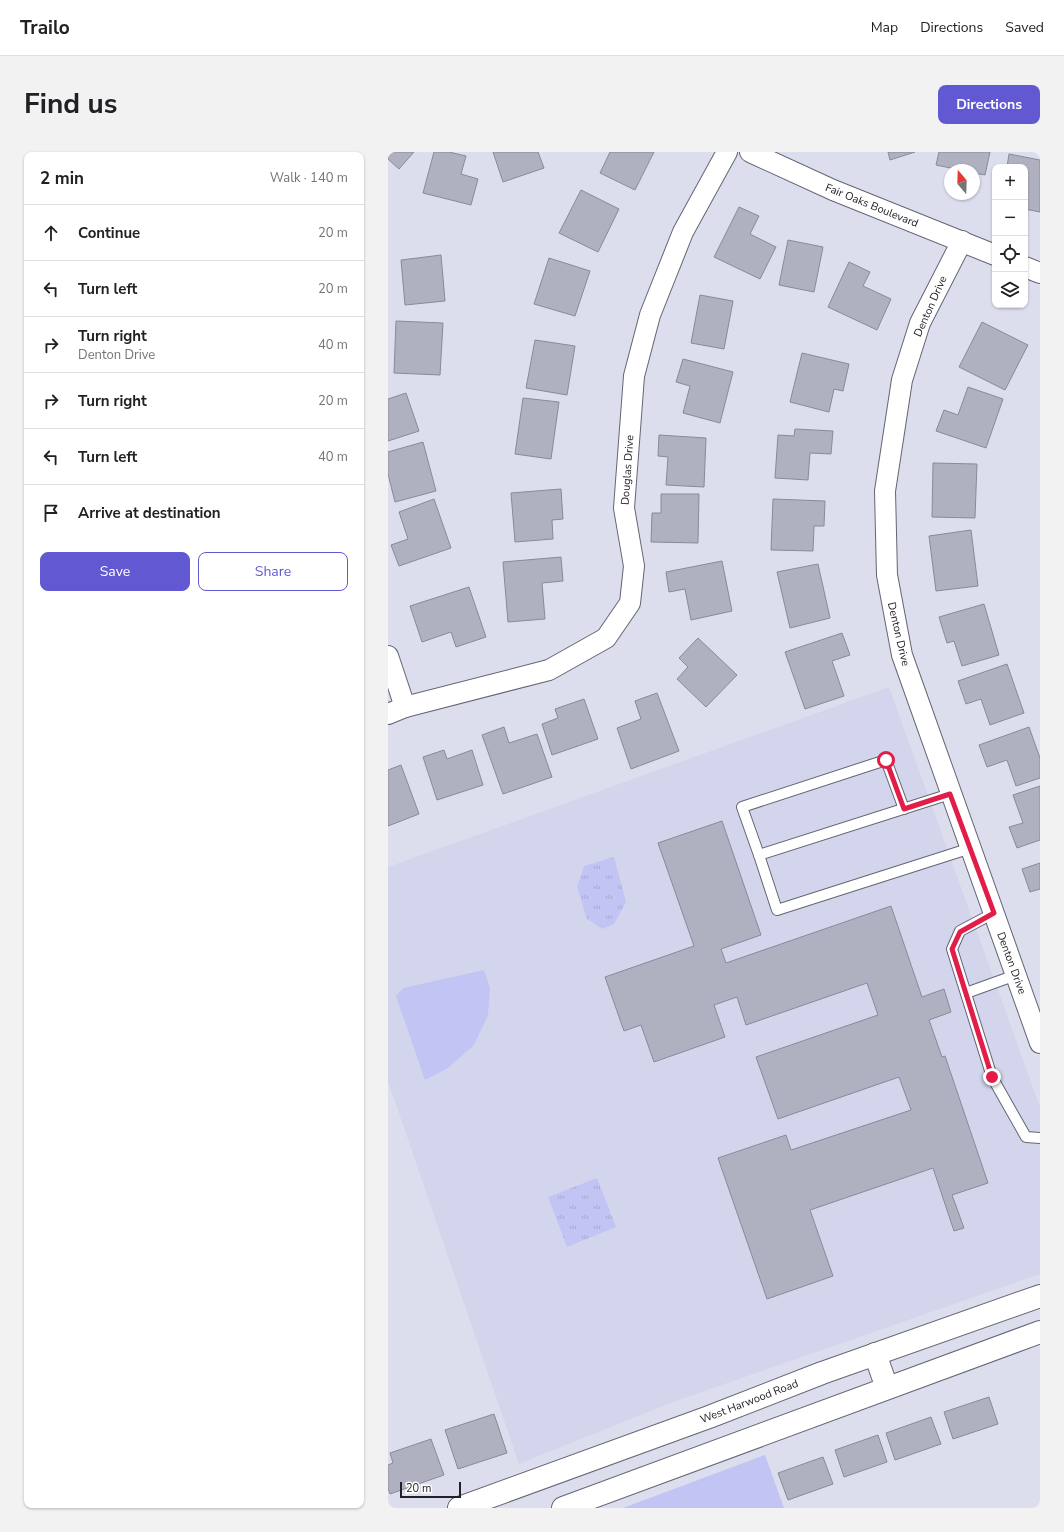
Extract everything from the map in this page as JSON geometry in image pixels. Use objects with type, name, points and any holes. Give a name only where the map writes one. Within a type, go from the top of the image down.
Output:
[{"type":"main road","name":"West Harwood Road","points":[[459,1508],[875,1354],[1040,1296]]},
{"type":"main road","points":[[563,1508],[1040,1332]]},
{"type":"main road","points":[[875,1354],[887,1388]]},
{"type":"street","name":"Douglas Drive","points":[[397,711],[549,670],[606,638],[630,603],[634,566],[624,508],[634,376],[650,315],[683,232],[727,152]]},
{"type":"street","name":"Fair Oaks Boulevard","points":[[750,152],[833,190],[992,254]]},
{"type":"street","name":"Denton Drive","points":[[962,241],[920,323],[902,380],[885,491],[887,575],[902,656],[1040,1043]]},
{"type":"street","points":[[1028,268],[1040,273]]},
{"type":"street","points":[[388,656],[397,711]]},
{"type":"lane","points":[[904,809],[886,760],[742,807],[777,910],[971,848]]},
{"type":"lane","points":[[758,855],[950,794]]},
{"type":"lane","points":[[994,913],[960,932],[952,949],[992,1077],[1026,1137],[1040,1138]]},
{"type":"lane","points":[[966,993],[1016,975]]},
{"type":"shaded area","points":[[889,687],[1040,1107],[1040,1274],[673,1402],[519,1464],[388,1081],[388,867]]},
{"type":"green space","points":[[614,857],[626,902],[614,924],[603,929],[587,919],[577,887],[584,866]]},
{"type":"green space","points":[[484,970],[490,988],[488,1015],[474,1045],[448,1068],[425,1080],[396,996],[403,988]]},
{"type":"green space","points":[[597,1178],[616,1227],[567,1247],[548,1197]]},
{"type":"green space","points":[[765,1455],[784,1508],[623,1508]]},
{"type":"building","points":[[388,152],[414,152],[399,169],[388,159]]},
{"type":"building","points":[[434,152],[449,152],[466,156],[461,174],[478,179],[471,205],[423,193]]},
{"type":"building","points":[[493,152],[538,152],[544,168],[503,182]]},
{"type":"building","points":[[610,152],[654,152],[635,190],[600,173]]},
{"type":"building","points":[[888,152],[915,152],[890,160]]},
{"type":"building","points":[[939,152],[990,152],[985,175],[980,174],[980,164],[944,164],[944,167],[936,165]]},
{"type":"building","points":[[1009,154],[1040,160],[1040,212],[1028,210],[1028,164],[1007,164]]},
{"type":"building","points":[[581,190],[619,209],[598,252],[559,233]]},
{"type":"building","points":[[739,207],[759,216],[750,234],[776,247],[760,279],[714,257]]},
{"type":"building","points":[[788,240],[823,247],[814,292],[779,285]]},
{"type":"building","points":[[441,255],[445,301],[405,305],[401,260]]},
{"type":"building","points":[[549,258],[590,271],[575,316],[534,304]]},
{"type":"building","points":[[849,262],[870,272],[863,286],[891,299],[877,330],[828,307]]},
{"type":"building","points":[[700,295],[733,301],[724,349],[691,343]]},
{"type":"building","points":[[396,321],[443,323],[440,375],[394,373]]},
{"type":"building","points":[[982,322],[1028,345],[1005,390],[959,367]]},
{"type":"building","points":[[535,340],[575,346],[567,395],[526,388]]},
{"type":"building","points":[[802,353],[849,364],[843,391],[834,389],[829,412],[790,402]]},
{"type":"building","points":[[683,359],[733,372],[720,423],[683,413],[690,386],[676,382]]},
{"type":"building","points":[[968,387],[1003,399],[986,448],[936,431],[944,410],[958,415]]},
{"type":"building","points":[[406,393],[419,431],[388,441],[388,399]]},
{"type":"building","points":[[523,398],[559,402],[551,459],[515,454]]},
{"type":"building","points":[[795,429],[833,431],[831,454],[810,453],[808,480],[775,478],[778,435],[794,436]]},
{"type":"building","points":[[659,435],[706,438],[704,487],[666,485],[668,457],[658,456]]},
{"type":"building","points":[[423,442],[436,491],[395,502],[388,474],[388,452]]},
{"type":"building","points":[[933,463],[977,464],[975,518],[932,517]]},
{"type":"building","points":[[561,489],[563,519],[552,520],[553,539],[515,542],[511,493]]},
{"type":"building","points":[[661,494],[699,494],[698,543],[651,542],[652,513],[661,513]]},
{"type":"building","points":[[434,499],[451,548],[399,566],[391,545],[408,539],[399,512]]},
{"type":"building","points":[[773,499],[825,501],[824,526],[814,526],[813,551],[771,550]]},
{"type":"building","points":[[971,530],[978,586],[936,591],[929,536]]},
{"type":"building","points":[[561,557],[563,581],[542,583],[545,619],[508,622],[503,562]]},
{"type":"building","points":[[722,561],[732,611],[691,620],[685,589],[669,592],[666,572]]},
{"type":"building","points":[[818,564],[830,618],[790,628],[777,572]]},
{"type":"building","points":[[469,587],[486,637],[456,647],[451,632],[422,642],[410,606]]},
{"type":"building","points":[[984,604],[999,655],[962,666],[954,641],[947,643],[939,617]]},
{"type":"building","points":[[842,633],[850,655],[832,661],[844,696],[805,709],[785,652]]},
{"type":"building","points":[[698,638],[737,675],[706,707],[677,679],[688,667],[679,658]]},
{"type":"building","points":[[1007,664],[1024,713],[990,725],[981,699],[966,704],[958,681]]},
{"type":"building","points":[[657,693],[679,751],[631,769],[617,728],[641,719],[635,701]]},
{"type":"building","points":[[584,699],[598,739],[552,755],[542,724],[558,718],[555,709]]},
{"type":"building","points":[[504,727],[509,743],[537,734],[552,777],[503,794],[482,735]]},
{"type":"building","points":[[1029,727],[1040,758],[1040,778],[1016,786],[1007,760],[987,767],[979,745]]},
{"type":"building","points":[[444,750],[447,759],[472,750],[483,785],[437,800],[423,757]]},
{"type":"building","points":[[401,765],[419,814],[388,826],[388,770]]},
{"type":"building","points":[[1040,786],[1040,840],[1017,848],[1009,827],[1023,823],[1013,795]]},
{"type":"building","points":[[722,821],[761,935],[721,949],[726,963],[891,906],[922,997],[944,989],[951,1012],[929,1020],[942,1057],[945,1056],[988,1183],[952,1195],[964,1228],[954,1231],[933,1168],[810,1210],[833,1276],[767,1299],[718,1158],[786,1135],[791,1150],[911,1110],[899,1077],[778,1119],[756,1057],[878,1015],[867,983],[746,1025],[737,997],[714,1005],[725,1037],[654,1062],[641,1025],[624,1031],[605,977],[694,946],[658,843]]},
{"type":"building","points":[[1040,863],[1040,889],[1030,892],[1022,869]]},
{"type":"building","points":[[989,1397],[998,1424],[953,1439],[944,1412]]},
{"type":"building","points":[[494,1414],[507,1453],[458,1469],[445,1430]]},
{"type":"building","points":[[931,1417],[941,1444],[895,1460],[886,1433]]},
{"type":"building","points":[[878,1435],[887,1462],[844,1477],[835,1450]]},
{"type":"building","points":[[431,1439],[444,1475],[390,1494],[388,1488],[388,1465],[393,1463],[390,1453]]},
{"type":"building","points":[[823,1457],[833,1484],[788,1500],[778,1473]]},
{"type":"route","points":[[886,760],[904,809],[950,794],[994,913],[960,932],[952,949],[992,1077]]}]
